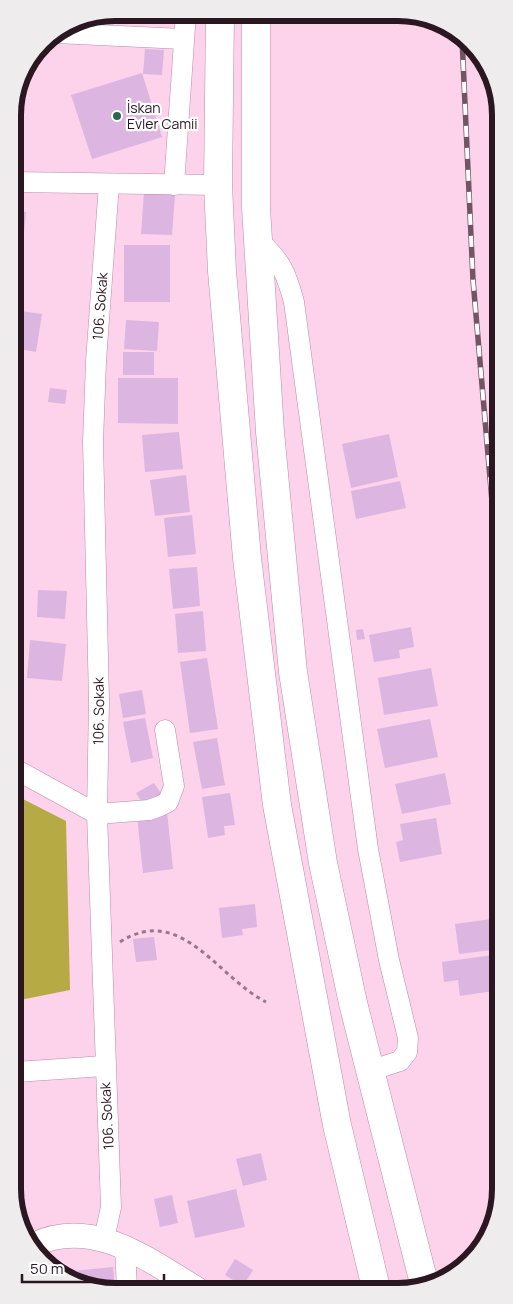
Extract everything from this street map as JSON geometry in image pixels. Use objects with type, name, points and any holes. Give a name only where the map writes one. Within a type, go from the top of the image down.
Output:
[{"type":"highway","points":[[220,21],[218,185],[222,271],[247,558],[277,805],[337,1125],[375,1283]]},
{"type":"highway","points":[[256,21],[258,240],[270,432],[293,672],[323,863],[368,1070],[423,1280]]},
{"type":"street","points":[[174,185],[185,21]]},
{"type":"street","points":[[69,34],[183,39]]},
{"type":"street","points":[[21,182],[218,185]]},
{"type":"street","name":"106. Sokak","points":[[109,184],[96,361],[93,442],[99,702],[96,814],[104,1066],[111,1208],[114,1242],[125,1283]]},
{"type":"street","points":[[258,240],[277,258],[288,279],[294,302],[368,848],[389,960],[408,1038],[407,1052],[400,1061],[368,1070]]},
{"type":"street","points":[[21,773],[96,814],[149,810],[168,802],[174,786],[165,730]]},
{"type":"street","points":[[21,1072],[104,1066]]},
{"type":"street","points":[[39,1244],[71,1236],[114,1242],[186,1283]]},
{"type":"path","points":[[102,958],[130,936],[150,930],[172,932],[190,941],[252,994],[266,1002]]},
{"type":"shaded area","points":[[21,798],[66,821],[70,990],[21,1000]]},
{"type":"building","points":[[145,49],[164,50],[162,75],[143,74]]},
{"type":"building","name":"İskan Evler Camii","points":[[142,73],[162,137],[92,159],[71,95]]},
{"type":"building","points":[[144,192],[175,195],[172,235],[141,234]]},
{"type":"building","points":[[21,212],[26,212],[24,233],[21,233]]},
{"type":"building","points":[[124,245],[170,245],[170,302],[124,302]]},
{"type":"building","points":[[21,311],[42,314],[36,352],[21,349]]},
{"type":"building","points":[[126,320],[159,322],[157,351],[124,349]]},
{"type":"building","points":[[123,352],[154,352],[154,375],[123,375]]},
{"type":"building","points":[[118,378],[178,378],[178,424],[118,423]]},
{"type":"building","points":[[21,380],[24,380],[21,407]]},
{"type":"building","points":[[50,388],[67,390],[65,404],[48,402]]},
{"type":"building","points":[[179,432],[183,469],[145,472],[142,435]]},
{"type":"building","points":[[389,434],[398,477],[351,488],[342,444]]},
{"type":"building","points":[[186,475],[190,512],[155,516],[150,480]]},
{"type":"building","points":[[400,481],[406,508],[356,519],[351,491]]},
{"type":"building","points":[[192,515],[196,554],[168,557],[164,518]]},
{"type":"building","points":[[197,567],[200,606],[173,609],[169,569]]},
{"type":"building","points":[[38,590],[67,591],[65,619],[37,617]]},
{"type":"building","points":[[203,611],[206,651],[178,653],[175,614]]},
{"type":"building","points":[[411,627],[414,647],[399,650],[400,658],[374,662],[369,635]]},
{"type":"building","points":[[363,629],[365,639],[357,640],[356,630]]},
{"type":"building","points":[[30,640],[66,644],[62,681],[27,678]]},
{"type":"building","points":[[21,645],[24,645],[21,675]]},
{"type":"building","points":[[207,658],[218,729],[190,733],[180,662]]},
{"type":"building","points":[[431,668],[438,706],[384,715],[378,678]]},
{"type":"building","points":[[142,690],[146,714],[123,718],[119,694]]},
{"type":"building","points":[[145,718],[153,758],[131,763],[123,722]]},
{"type":"building","points":[[430,719],[438,757],[385,768],[377,729]]},
{"type":"building","points":[[217,738],[225,785],[202,789],[193,742]]},
{"type":"building","points":[[445,773],[451,804],[402,814],[395,784]]},
{"type":"building","points":[[154,783],[162,795],[144,806],[136,793]]},
{"type":"building","points":[[230,793],[235,825],[224,826],[225,835],[208,838],[202,797]]},
{"type":"building","points":[[167,812],[173,869],[143,873],[137,816]]},
{"type":"building","points":[[436,818],[442,854],[400,862],[396,842],[403,840],[400,824]]},
{"type":"building","points":[[255,904],[257,927],[242,929],[243,935],[222,938],[219,908]]},
{"type":"building","points":[[492,919],[492,950],[459,954],[455,924]]},
{"type":"building","points":[[154,937],[157,960],[136,962],[133,939]]},
{"type":"building","points":[[492,955],[492,991],[460,996],[458,980],[444,982],[442,962]]},
{"type":"building","points":[[261,1153],[267,1180],[243,1186],[236,1159]]},
{"type":"building","points":[[236,1189],[245,1227],[195,1238],[187,1201]]},
{"type":"building","points":[[172,1195],[178,1223],[160,1227],[154,1199]]},
{"type":"building","points":[[235,1259],[253,1270],[245,1283],[238,1283],[225,1275]]},
{"type":"building","points":[[113,1267],[114,1283],[85,1278],[70,1271]]},
{"type":"railway","points":[[462,47],[473,280],[492,501]]},
{"type":"place","name":"İskan Evler Camii","points":[[117,116]]}]
